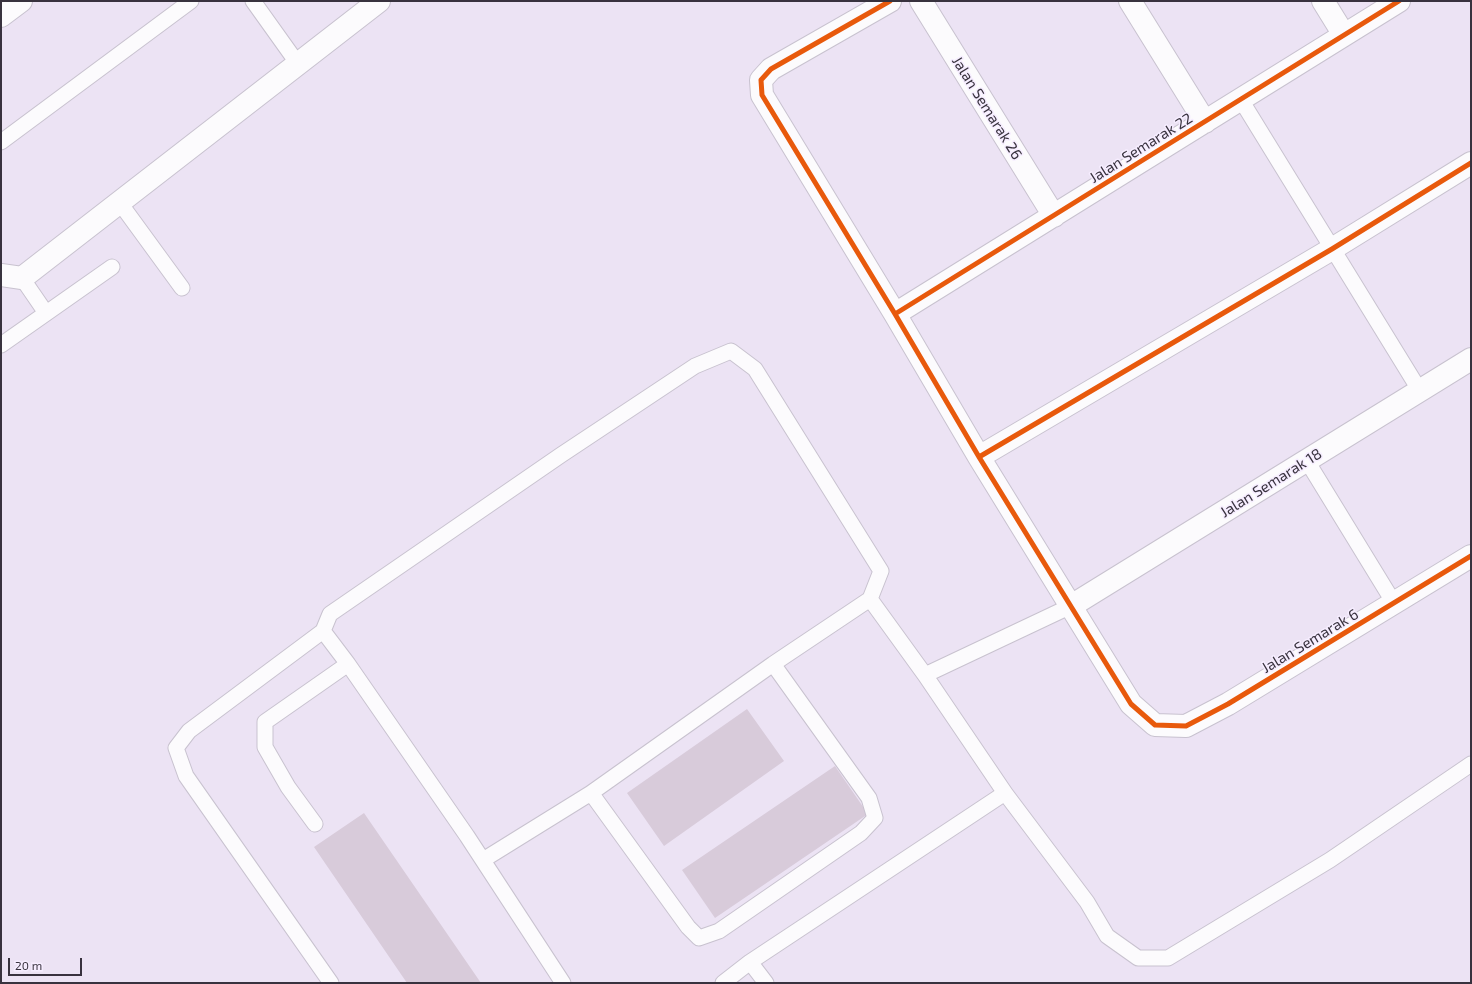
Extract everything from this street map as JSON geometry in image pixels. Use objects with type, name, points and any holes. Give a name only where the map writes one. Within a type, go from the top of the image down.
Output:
[{"type":"street","points":[[1,16],[21,1]]},
{"type":"street","points":[[1,275],[22,278],[380,1]]},
{"type":"street","points":[[890,1],[771,69],[761,80],[762,96],[979,457],[1071,606]]},
{"type":"street","name":"Jalan Semarak 26","points":[[921,1],[1054,216]]},
{"type":"street","points":[[1130,1],[1205,122]]},
{"type":"street","points":[[1323,1],[1344,35]]},
{"type":"street","name":"Jalan Semarak 22","points":[[894,314],[1399,1]]},
{"type":"street","points":[[979,457],[1332,249],[1471,163]]},
{"type":"street","name":"Jalan Semarak 18","points":[[1071,606],[1471,359]]},
{"type":"street","name":"Jalan Semarak 6","points":[[1071,606],[1131,704],[1155,725],[1186,726],[1228,704],[1471,556]]},
{"type":"lane","points":[[1,142],[191,1]]},
{"type":"lane","points":[[252,1],[298,64]]},
{"type":"lane","points":[[1241,100],[1420,391]]},
{"type":"lane","points":[[120,203],[182,288]]},
{"type":"lane","points":[[1,345],[112,267]]},
{"type":"lane","points":[[22,278],[46,313]]},
{"type":"lane","points":[[331,983],[186,776],[176,748],[189,731],[324,632],[330,614],[561,455],[695,366],[731,351],[755,369],[881,571],[870,599],[773,664],[591,793],[483,860]]},
{"type":"lane","points":[[1307,461],[1394,603]]},
{"type":"lane","points":[[870,599],[1005,793],[1087,902],[1107,936],[1138,958],[1168,958],[1330,860],[1471,764]]},
{"type":"lane","points":[[925,676],[1071,606]]},
{"type":"lane","points":[[324,632],[348,664],[483,860],[563,983]]},
{"type":"lane","points":[[315,824],[288,787],[265,747],[265,722],[348,664]]},
{"type":"lane","points":[[591,793],[688,927],[699,938],[719,931],[860,833],[875,818],[869,798],[773,664]]},
{"type":"lane","points":[[723,983],[750,962],[1005,793]]},
{"type":"lane","points":[[750,962],[766,983]]},
{"type":"building","points":[[747,709],[784,761],[664,846],[627,793]]},
{"type":"building","points":[[835,766],[868,814],[715,918],[682,870]]},
{"type":"building","points":[[364,813],[481,983],[407,983],[314,847]]},
{"type":"cycle path","points":[[890,1],[771,69],[761,80],[762,95],[895,314],[979,457],[1131,704],[1155,725],[1186,726],[1228,704],[1471,556]]},
{"type":"cycle path","points":[[895,314],[1399,1]]},
{"type":"cycle path","points":[[979,457],[1332,249],[1471,163]]}]
